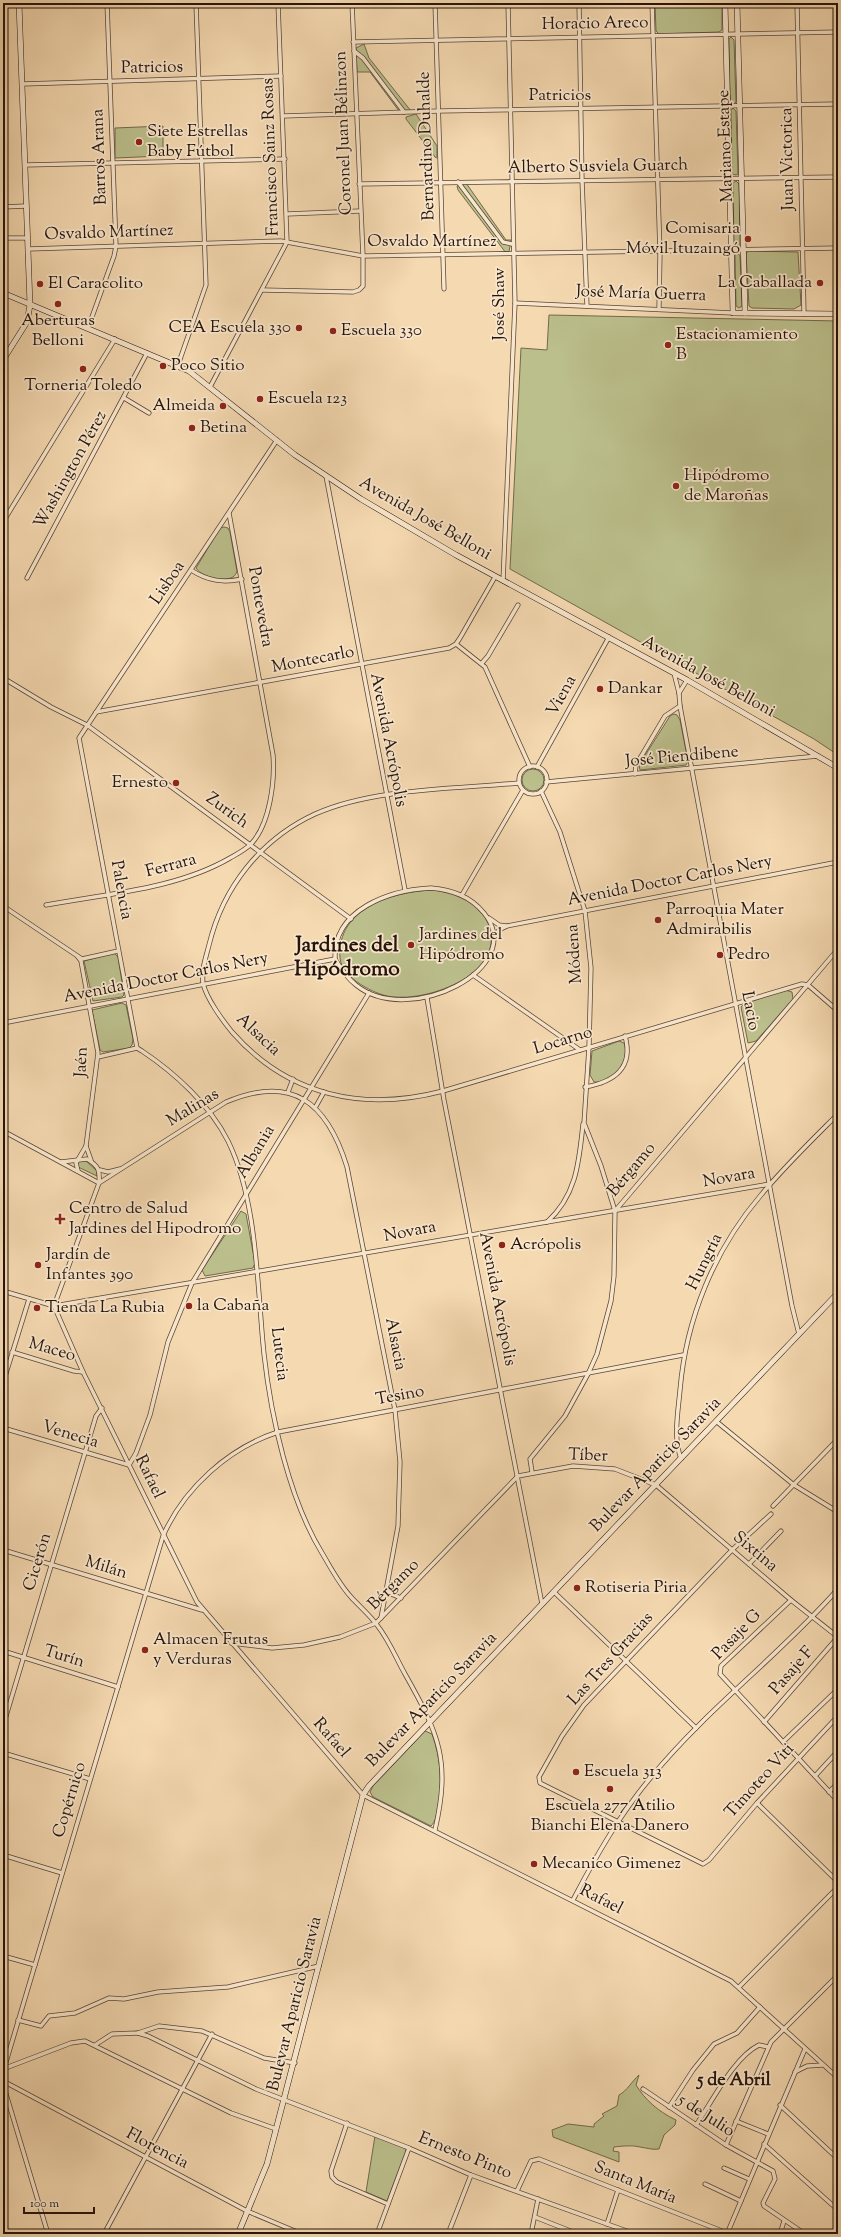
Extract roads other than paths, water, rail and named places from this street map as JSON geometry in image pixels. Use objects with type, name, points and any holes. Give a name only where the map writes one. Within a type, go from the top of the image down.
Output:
[{"type":"street","points":[[3,3],[10,3]]},
{"type":"street","points":[[3,360],[27,322],[30,304],[20,3]]},
{"type":"street","name":"Barros Arana","points":[[88,328],[114,256],[116,246],[107,3]]},
{"type":"street","points":[[178,365],[205,290],[196,3]]},
{"type":"street","name":"Francisco Sainz Rosas","points":[[210,387],[287,242],[278,3]]},
{"type":"street","name":"Coronel Juan Bélinzon","points":[[262,290],[353,292],[363,286],[352,3]]},
{"type":"street","name":"Bernardino Duhalde","points":[[435,3],[444,289]]},
{"type":"street","name":"José Shaw","points":[[504,581],[515,303],[512,244],[508,3]]},
{"type":"street","points":[[579,3],[582,180],[587,306]]},
{"type":"street","points":[[652,3],[660,253],[659,308]]},
{"type":"street","name":"Mariano Estape","points":[[725,3],[733,312]]},
{"type":"street","name":"Mariano Estape","points":[[736,3],[745,313]]},
{"type":"street","name":"Juan Victorica","points":[[797,3],[804,314]]},
{"type":"street","name":"Horacio Areco","points":[[353,42],[838,32]]},
{"type":"street","points":[[354,52],[363,58],[404,112]]},
{"type":"street","name":"Patricios","points":[[22,84],[198,80],[281,76]]},
{"type":"street","name":"Patricios","points":[[283,116],[510,109],[656,108],[838,104]]},
{"type":"street","points":[[25,165],[285,159]]},
{"type":"street","name":"Alberto Susviela Guarch","points":[[359,184],[838,177]]},
{"type":"street","points":[[458,182],[503,242],[512,244]]},
{"type":"street","points":[[3,207],[26,206]]},
{"type":"street","points":[[287,214],[360,211]]},
{"type":"street","points":[[3,238],[27,238]]},
{"type":"street","name":"Osvaldo Martínez","points":[[28,249],[204,242],[287,242],[363,256],[660,253],[838,248]]},
{"type":"street","name":"Avenida José Belloni","points":[[3,293],[178,365],[210,387],[277,440],[326,476],[456,556],[496,576],[687,680],[838,768]]},
{"type":"street","name":"José María Guerra","points":[[515,303],[659,308],[745,313],[838,314]]},
{"type":"street","points":[[3,522],[115,339]]},
{"type":"street","name":"Washington Pérez","points":[[27,578],[124,398],[147,352]]},
{"type":"street","points":[[124,398],[149,412]]},
{"type":"street","name":"Lisboa","points":[[79,738],[277,440]]},
{"type":"street","name":"Avenida Acrópolis","points":[[326,476],[405,890]]},
{"type":"street","name":"Pontevedra","points":[[229,513],[273,755],[273,785],[263,822],[250,845]]},
{"type":"street","points":[[191,570],[212,580],[222,582],[242,579]]},
{"type":"street","points":[[496,576],[456,644],[470,656],[482,662],[530,767]]},
{"type":"street","points":[[482,662],[488,656],[518,605]]},
{"type":"street","name":"Viena","points":[[537,767],[609,637]]},
{"type":"street","name":"Montecarlo","points":[[96,712],[449,648],[456,644]]},
{"type":"street","name":"Lacio","points":[[674,673],[680,693],[680,706],[735,1003],[799,1334]]},
{"type":"street","name":"Zurich","points":[[3,678],[50,706],[87,725],[351,919]]},
{"type":"street","name":"Lacio","points":[[680,693],[687,680]]},
{"type":"street","points":[[635,774],[636,765],[665,716],[680,706]]},
{"type":"street","name":"Palencia","points":[[79,738],[137,1048]]},
{"type":"street","name":"José Piendibene","points":[[546,782],[692,770],[819,756]]},
{"type":"street","points":[[530,767],[537,767],[545,773],[546,782],[541,791],[532,794],[523,790],[519,783],[521,773],[530,767]]},
{"type":"street","points":[[203,984],[204,964],[220,910],[238,878],[260,852],[281,834],[314,815],[344,804],[386,796],[519,783]]},
{"type":"street","points":[[462,894],[523,790]]},
{"type":"street","name":"Módena","points":[[541,791],[560,832],[585,911],[591,968],[589,1047],[585,1086],[584,1122],[573,1186],[566,1200],[546,1222]]},
{"type":"street","name":"Ferrara","points":[[46,905],[175,881],[200,873],[222,863],[250,845]]},
{"type":"street","name":"Avenida Doctor Carlos Nery","points":[[493,938],[499,930],[508,926],[838,862]]},
{"type":"street","points":[[487,917],[493,929],[493,938],[488,954],[473,975],[451,989],[426,998],[389,999],[369,993],[348,977],[334,959],[337,941],[351,919],[372,901],[405,890],[430,888],[462,894],[475,904],[487,917],[499,925],[508,926]]},
{"type":"street","points":[[3,906],[82,959],[118,950]]},
{"type":"street","name":"Bérgamo","points":[[532,1472],[530,1459],[565,1416],[588,1374],[596,1354],[611,1301],[614,1276],[615,1211],[838,949]]},
{"type":"street","name":"Jaén","points":[[78,957],[81,961],[98,1057],[86,1146],[78,1158]]},
{"type":"street","name":"Avenida Doctor Carlos Nery","points":[[3,1023],[334,959]]},
{"type":"street","points":[[473,975],[580,1050]]},
{"type":"street","name":"Alsacia","points":[[203,984],[226,1025],[241,1042],[258,1057],[293,1079],[311,1087]]},
{"type":"street","name":"Locarno","points":[[311,1087],[347,1098],[384,1101],[406,1100],[443,1091],[735,1003],[802,984],[808,985]]},
{"type":"street","points":[[808,985],[838,1011]]},
{"type":"street","name":"Albania","points":[[129,1465],[136,1453],[148,1421],[168,1342],[192,1284],[245,1194],[369,993]]},
{"type":"street","name":"Avenida Acrópolis","points":[[426,998],[542,1605]]},
{"type":"street","points":[[585,1086],[607,1082],[621,1070],[627,1054],[625,1036]]},
{"type":"street","points":[[98,1057],[137,1048]]},
{"type":"street","name":"Lutecia","points":[[137,1048],[149,1055],[181,1083],[210,1112],[228,1142],[242,1180],[245,1194],[258,1272],[264,1356],[278,1432],[296,1496],[313,1537],[344,1588],[376,1623]]},
{"type":"street","points":[[288,1092],[293,1079]]},
{"type":"street","name":"Malinas","points":[[99,1183],[226,1102],[256,1092],[288,1092],[303,1100]]},
{"type":"street","points":[[315,1108],[324,1092]]},
{"type":"street","name":"Alsacia","points":[[303,1100],[315,1108],[331,1132],[344,1160],[395,1410],[400,1462],[398,1526],[381,1618]]},
{"type":"street","name":"Hungría","points":[[681,1459],[676,1437],[684,1355],[695,1315],[716,1262],[741,1222],[770,1184],[838,1114]]},
{"type":"street","name":"Módena","points":[[584,1122],[601,1166],[615,1211]]},
{"type":"street","points":[[3,1131],[99,1183]]},
{"type":"street","name":"Jaén","points":[[86,1146],[92,1161],[100,1170]]},
{"type":"street","points":[[61,1162],[78,1158],[92,1161]]},
{"type":"street","points":[[78,1158],[76,1167],[78,1171]]},
{"type":"street","name":"Malinas","points":[[100,1170],[108,1172],[120,1169]]},
{"type":"street","points":[[3,1291],[54,1306],[99,1183],[100,1170]]},
{"type":"street","name":"Novara","points":[[54,1306],[192,1284],[470,1234],[770,1184]]},
{"type":"street","name":"Bulevar Aparicio Saravia","points":[[238,2234],[267,2164],[295,2063],[363,1795],[430,1722],[838,1294]]},
{"type":"street","points":[[3,1383],[29,1299]]},
{"type":"street","name":"Rafael","points":[[54,1306],[83,1372],[202,1610],[363,1795],[435,1830],[725,1978],[739,1987],[838,2078]]},
{"type":"street","name":"Maceo","points":[[12,1352],[74,1371],[83,1372]]},
{"type":"street","name":"Tesino","points":[[164,1536],[185,1500],[209,1473],[243,1447],[258,1438],[278,1432],[684,1355]]},
{"type":"street","name":"Cicerón","points":[[3,1726],[96,1416],[102,1408]]},
{"type":"street","points":[[717,1422],[794,1485],[838,1512]]},
{"type":"street","name":"Venecia","points":[[3,1428],[129,1465]]},
{"type":"street","points":[[773,1506],[838,1439]]},
{"type":"street","name":"Tíber","points":[[518,1476],[532,1472],[572,1466],[588,1466],[621,1471],[656,1485]]},
{"type":"street","name":"Bérgamo","points":[[230,1643],[272,1648],[304,1645],[348,1635],[376,1623],[518,1476]]},
{"type":"street","name":"Sixtina","points":[[656,1485],[791,1600],[838,1637]]},
{"type":"street","name":"Las Tres Gracias","points":[[617,1822],[540,1783],[539,1777],[571,1723],[584,1705],[732,1550],[770,1514]]},
{"type":"street","points":[[749,1564],[782,1531]]},
{"type":"street","name":"Copérnico","points":[[3,2070],[164,1536]]},
{"type":"street","name":"Milán","points":[[3,1550],[202,1610]]},
{"type":"street","points":[[386,1589],[396,1597],[401,1598]]},
{"type":"street","points":[[573,1900],[617,1822],[653,1774],[734,1690],[813,1617],[838,1589]]},
{"type":"street","points":[[554,1592],[696,1728]]},
{"type":"street","name":"Pasaje G","points":[[791,1600],[721,1666],[720,1674],[838,1801]]},
{"type":"street","points":[[376,1623],[430,1722],[437,1741],[442,1768],[442,1793],[435,1830]]},
{"type":"street","name":"Pasaje F","points":[[764,1722],[838,1637]]},
{"type":"street","name":"Turín","points":[[3,1651],[118,1687]]},
{"type":"street","points":[[784,1742],[838,1689]]},
{"type":"street","name":"Timoteo Viti","points":[[617,1822],[703,1864],[709,1860],[757,1803],[838,1716]]},
{"type":"street","points":[[815,1776],[838,1751]]},
{"type":"street","points":[[3,1753],[90,1779]]},
{"type":"street","points":[[829,1792],[838,1783]]},
{"type":"street","points":[[757,1803],[838,1882]]},
{"type":"street","points":[[3,1855],[62,1873]]},
{"type":"street","points":[[739,1987],[838,1887]]},
{"type":"street","points":[[3,1956],[35,1965]]},
{"type":"street","points":[[18,2020],[41,2026],[49,2016],[75,2013],[109,1998],[124,1999],[158,1992],[228,1987],[319,1966]]},
{"type":"street","points":[[726,2145],[768,2047],[838,1975]]},
{"type":"street","points":[[669,2107],[693,2070],[718,2040],[737,2033],[760,2006]]},
{"type":"street","points":[[95,2045],[104,2037],[112,2034],[138,2034],[159,2026],[202,2031],[212,2034],[264,2058],[295,2063]]},
{"type":"street","name":"Ernesto Pinto","points":[[138,2034],[148,2036],[256,2089],[410,2148],[471,2175],[635,2234]]},
{"type":"street","points":[[104,2234],[212,2034]]},
{"type":"street","points":[[3,2070],[76,2041],[85,2041],[231,2113],[276,2129]]},
{"type":"street","points":[[696,2125],[735,2067],[744,2057],[759,2045],[768,2047]]},
{"type":"street","points":[[727,2234],[756,2161],[805,2049]]},
{"type":"street","points":[[794,2072],[802,2068],[823,2065]]},
{"type":"street","points":[[3,2083],[48,2234]]},
{"type":"street","name":"Florencia","points":[[3,2083],[247,2211],[302,2234]]},
{"type":"street","name":"5 de Julio","points":[[643,2089],[726,2145],[756,2161],[775,2175],[763,2203],[764,2206],[784,2221]]},
{"type":"street","points":[[780,2105],[838,2159]]},
{"type":"street","points":[[736,2121],[768,2134]]},
{"type":"street","points":[[347,2123],[332,2171],[332,2178],[337,2182],[388,2204]]},
{"type":"street","points":[[764,2144],[838,2210]]},
{"type":"street","points":[[377,2234],[410,2148]]},
{"type":"street","name":"Santa María","points":[[517,2191],[529,2163],[533,2159],[539,2159],[727,2234]]},
{"type":"street","points":[[724,2168],[749,2179]]},
{"type":"street","points":[[448,2234],[471,2175]]},
{"type":"street","points":[[706,2184],[741,2201]]},
{"type":"street","points":[[607,2224],[618,2190]]},
{"type":"street","points":[[531,2234],[536,2217],[538,2199]]},
{"type":"street","points":[[536,2217],[578,2234]]},
{"type":"street","points":[[780,2234],[784,2221],[800,2233],[805,2234]]},
{"type":"place","name":"Siete Estrellas Baby Fútbol","points":[[139,142]]},
{"type":"place","name":"Comisaria Móvil Ituzaingó","points":[[748,239]]},
{"type":"place","name":"La Caballada","points":[[820,283]]},
{"type":"place","name":"El Caracolito","points":[[40,284]]},
{"type":"place","name":"Aberturas Belloni","points":[[58,304]]},
{"type":"place","name":"CEA Escuela 330","points":[[299,328]]},
{"type":"place","name":"Escuela 330","points":[[333,331]]},
{"type":"place","name":"Estacionamiento B","points":[[668,345]]},
{"type":"place","name":"Poco Sitio","points":[[163,366]]},
{"type":"place","name":"Torneria Toledo","points":[[83,369]]},
{"type":"place","name":"Escuela 123","points":[[260,399]]},
{"type":"place","name":"Almeida","points":[[223,406]]},
{"type":"place","name":"Betina","points":[[192,428]]},
{"type":"place","name":"Hipódromo de Maroñas","points":[[676,486]]},
{"type":"place","name":"Dankar","points":[[600,689]]},
{"type":"place","name":"Ernesto","points":[[176,783]]},
{"type":"place","name":"Parroquia Mater Admirabilis","points":[[658,920]]},
{"type":"place","name":"Jardines del Hipódromo","points":[[411,945]]},
{"type":"place","name":"Pedro","points":[[720,955]]},
{"type":"place","name":"Centro de Salud Jardines del Hipodromo","points":[[60,1219]]},
{"type":"place","name":"Acrópolis","points":[[502,1245]]},
{"type":"place","name":"Jardín de Infantes 390","points":[[38,1265]]},
{"type":"place","name":"la Cabaña","points":[[189,1306]]},
{"type":"place","name":"Tienda La Rubia","points":[[37,1308]]},
{"type":"place","name":"Rotiseria Piria","points":[[577,1588]]},
{"type":"place","name":"Almacen Frutas y Verduras","points":[[145,1650]]},
{"type":"place","name":"Escuela 313","points":[[576,1772]]},
{"type":"place","name":"Escuela 277 Atilio Bianchi Elena Danero","points":[[610,1789]]},
{"type":"place","name":"Mecanico Gimenez","points":[[534,1864]]},
{"type":"district","name":"Jardines del Hipódromo","points":[[347,958]]},
{"type":"district","name":"5 de Abril","points":[[734,2081]]}]
